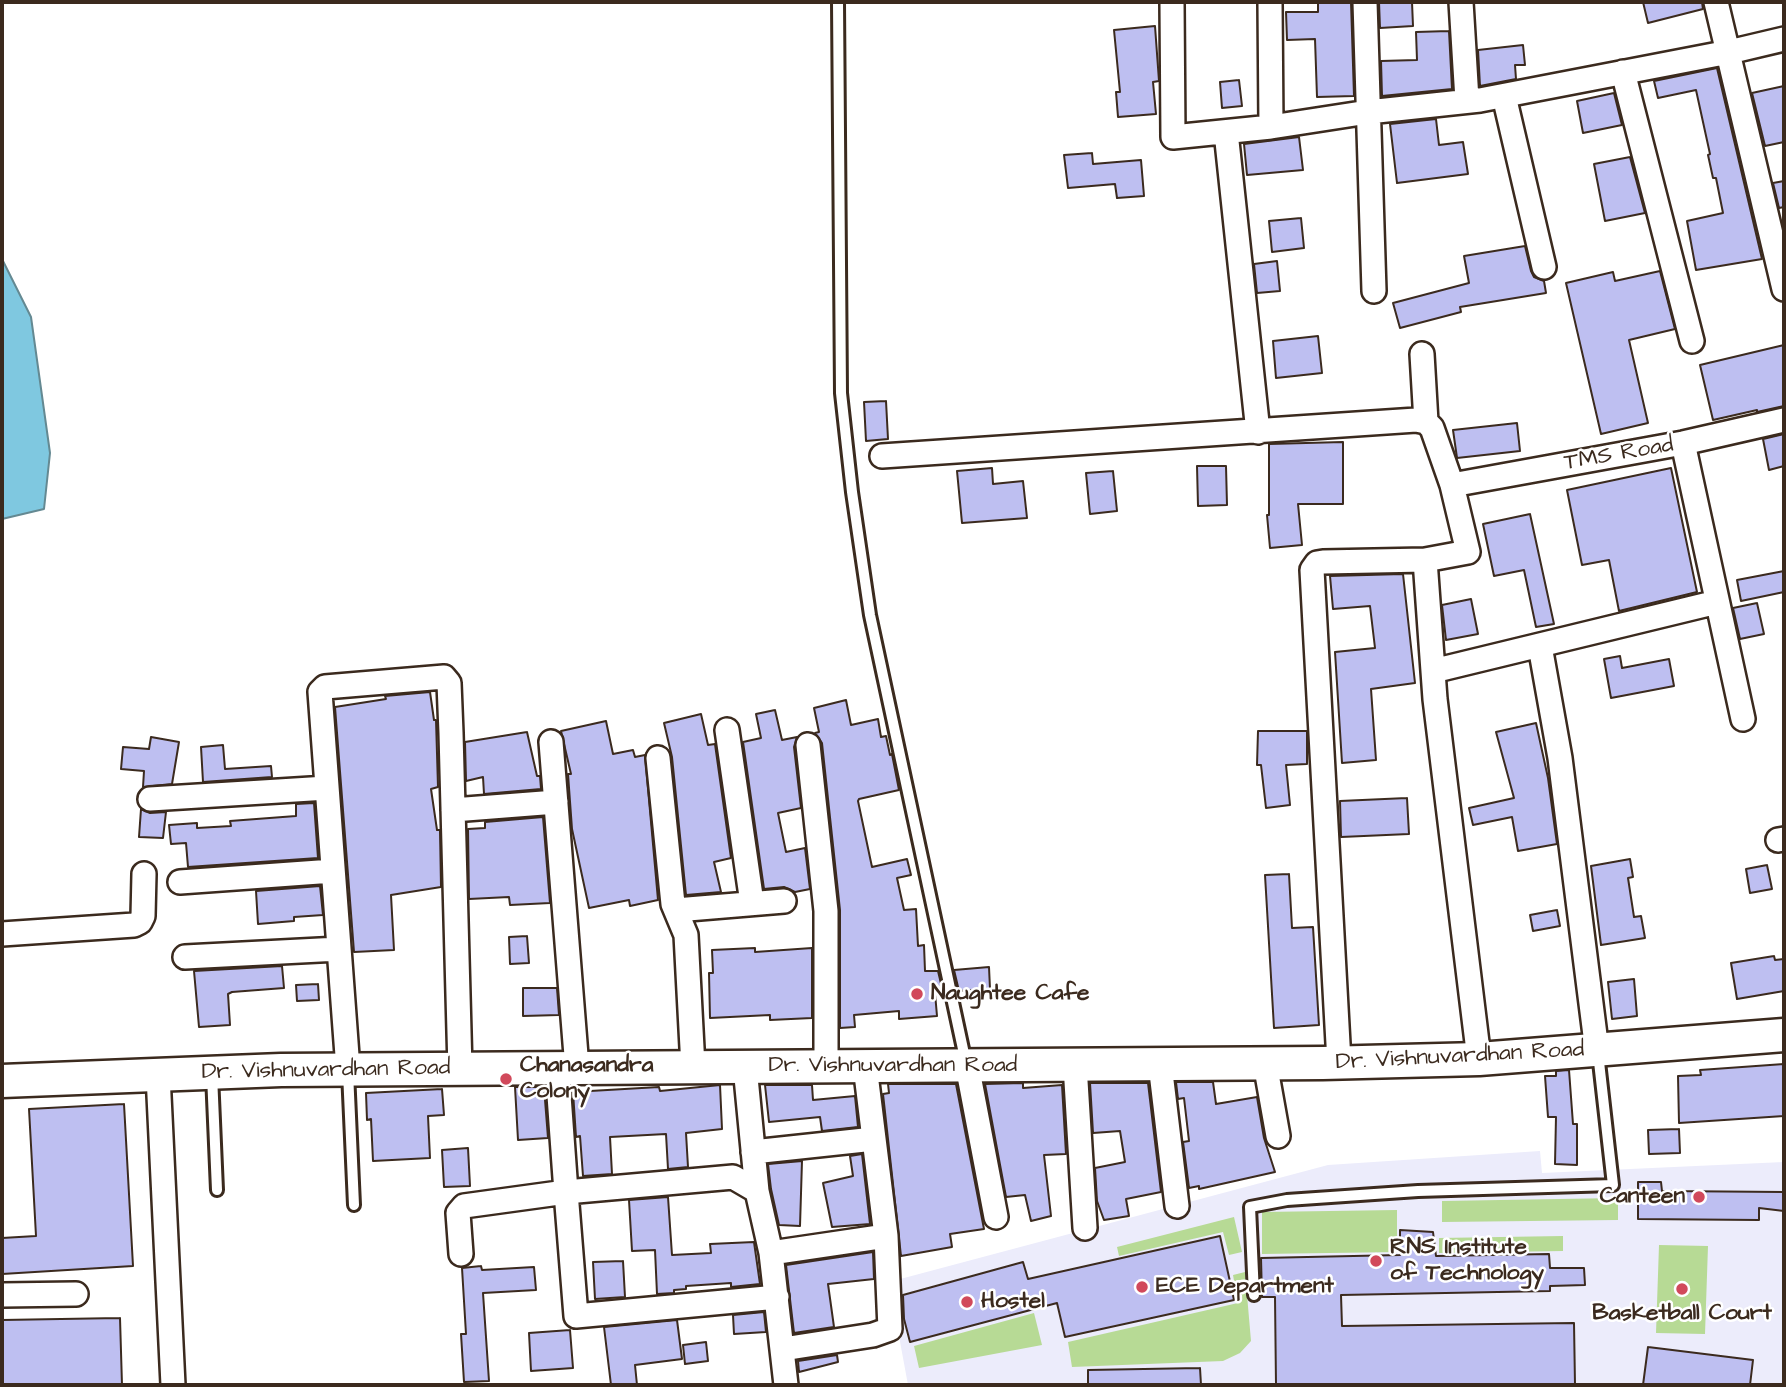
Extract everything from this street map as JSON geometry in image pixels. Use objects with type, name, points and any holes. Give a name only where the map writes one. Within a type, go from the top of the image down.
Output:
[{"type":"main road","name":"Dr. Vishnuvardhan Road","points":[[2,1081],[348,1069],[1075,1065],[1479,1059],[1784,1035]]},
{"type":"street","points":[[1172,2],[1173,137],[1271,127],[1504,96],[1784,39]]},
{"type":"street","points":[[1270,2],[1271,127]]},
{"type":"street","points":[[1365,2],[1374,291]]},
{"type":"street","points":[[1461,2],[1467,100]]},
{"type":"street","points":[[1716,2],[1784,289]]},
{"type":"street","points":[[1623,72],[1692,341]]},
{"type":"street","points":[[1504,96],[1544,267]]},
{"type":"street","points":[[1226,132],[1258,432]]},
{"type":"street","points":[[1422,354],[1426,422]]},
{"type":"street","points":[[882,456],[1416,420],[1426,422],[1433,428],[1452,485],[1468,552],[1425,560],[1323,562],[1317,563],[1312,570],[1339,1062]]},
{"type":"street","name":"TMS Road","points":[[1452,485],[1683,443],[1784,421]]},
{"type":"street","points":[[1683,443],[1743,719]]},
{"type":"street","points":[[1425,560],[1433,671],[1479,1059]]},
{"type":"street","points":[[1433,671],[1717,602]]},
{"type":"street","points":[[1540,646],[1560,758],[1597,1051]]},
{"type":"street","points":[[348,1069],[322,688],[444,677],[449,682],[460,1069]]},
{"type":"street","points":[[727,730],[752,903]]},
{"type":"street","points":[[551,742],[567,1068],[566,1192],[576,1316],[777,1297]]},
{"type":"street","points":[[808,745],[826,911],[826,1066]]},
{"type":"street","points":[[658,758],[673,904],[686,935],[693,1067]]},
{"type":"street","points":[[150,799],[327,788]]},
{"type":"street","points":[[453,810],[556,802]]},
{"type":"street","points":[[180,882],[333,871]]},
{"type":"street","points":[[2,934],[134,925],[140,922],[143,916],[144,874]]},
{"type":"street","points":[[676,910],[784,901]]},
{"type":"street","points":[[185,957],[339,949]]},
{"type":"street","points":[[1265,1063],[1278,1136]]},
{"type":"street","points":[[1160,1064],[1177,1206]]},
{"type":"street","points":[[967,1065],[996,1217]]},
{"type":"street","points":[[1075,1065],[1085,1228]]},
{"type":"street","points":[[783,1349],[873,1335],[890,1329],[886,1236],[865,1066]]},
{"type":"street","points":[[745,1067],[757,1191],[771,1253],[786,1385]]},
{"type":"street","points":[[158,1074],[173,1385]]},
{"type":"street","points":[[753,1153],[874,1139]]},
{"type":"street","points":[[461,1254],[458,1213],[464,1206],[566,1192],[733,1177],[757,1191]]},
{"type":"street","points":[[771,1253],[886,1236]]},
{"type":"street","points":[[2,1295],[76,1294]]},
{"type":"lane","points":[[838,2],[841,393],[852,492],[870,615],[967,1065]]},
{"type":"lane","points":[[1254,1295],[1250,1207],[1287,1200],[1418,1191],[1612,1185],[1597,1051]]},
{"type":"lane","points":[[348,1069],[354,1205]]},
{"type":"lane","points":[[212,1072],[217,1190]]},
{"type":"lane","points":[[2,1081],[2,1091]]},
{"type":"shaded area","name":"RNS Institute of Technology","points":[[1540,1151],[1542,1173],[1784,1162],[1784,1385],[908,1385],[889,1282],[1328,1165]]},
{"type":"green space","points":[[1618,1198],[1618,1220],[1442,1222],[1442,1201]]},
{"type":"green space","points":[[1397,1210],[1397,1252],[1262,1254],[1262,1212]]},
{"type":"green space","points":[[1234,1217],[1242,1252],[1229,1255],[1223,1232],[1119,1256],[1117,1247]]},
{"type":"green space","points":[[1563,1236],[1563,1251],[1439,1253],[1439,1238]]},
{"type":"green space","name":"Basketball Court","points":[[1659,1245],[1708,1246],[1705,1334],[1656,1333]]},
{"type":"green space","points":[[1245,1272],[1251,1341],[1240,1353],[1223,1361],[1072,1367],[1068,1342],[1238,1303],[1233,1275]]},
{"type":"green space","points":[[1034,1313],[1042,1345],[919,1368],[914,1346]]},
{"type":"water","points":[[2,259],[31,317],[50,453],[44,509],[2,519]]},
{"type":"building","points":[[1318,2],[1351,2],[1354,96],[1317,97],[1315,39],[1287,40],[1286,12],[1318,12]]},
{"type":"building","points":[[1379,2],[1412,2],[1413,26],[1380,28]]},
{"type":"building","points":[[1643,2],[1702,2],[1703,9],[1648,23]]},
{"type":"building","points":[[1155,26],[1159,81],[1153,82],[1156,114],[1118,117],[1116,92],[1120,92],[1114,30]]},
{"type":"building","points":[[1449,31],[1452,89],[1382,96],[1381,61],[1417,60],[1416,32]]},
{"type":"building","points":[[1523,45],[1525,65],[1515,65],[1516,79],[1480,86],[1478,50]]},
{"type":"building","points":[[1717,68],[1762,259],[1696,270],[1687,221],[1723,213],[1716,178],[1713,178],[1696,90],[1658,98],[1654,81]]},
{"type":"building","points":[[1239,80],[1242,106],[1222,108],[1220,82]]},
{"type":"building","points":[[1784,86],[1784,142],[1765,146],[1752,93]]},
{"type":"building","points":[[1614,93],[1622,125],[1583,133],[1577,101]]},
{"type":"building","points":[[1436,119],[1439,145],[1463,142],[1468,174],[1397,183],[1390,124]]},
{"type":"building","points":[[1299,137],[1303,170],[1247,175],[1244,144]]},
{"type":"building","points":[[1092,153],[1093,164],[1141,160],[1144,196],[1117,198],[1115,184],[1068,188],[1064,155]]},
{"type":"building","points":[[1630,157],[1645,213],[1605,221],[1594,164]]},
{"type":"building","points":[[1784,181],[1784,207],[1779,208],[1773,183]]},
{"type":"building","points":[[1301,218],[1304,248],[1272,252],[1269,221]]},
{"type":"building","points":[[1525,246],[1531,271],[1534,277],[1544,281],[1546,293],[1460,307],[1461,312],[1400,328],[1393,303],[1469,283],[1464,256]]},
{"type":"building","points":[[1277,261],[1280,291],[1257,293],[1254,264]]},
{"type":"building","points":[[1660,271],[1675,329],[1629,340],[1648,423],[1601,434],[1566,283],[1613,272],[1615,281]]},
{"type":"building","points":[[1318,336],[1322,373],[1276,378],[1273,341]]},
{"type":"building","points":[[1784,345],[1784,406],[1713,420],[1700,365]]},
{"type":"building","points":[[886,401],[888,439],[866,441],[864,402]]},
{"type":"building","points":[[1517,423],[1520,451],[1457,458],[1453,430]]},
{"type":"building","points":[[1784,434],[1784,466],[1769,470],[1763,439]]},
{"type":"building","points":[[1343,442],[1343,504],[1298,504],[1302,545],[1270,548],[1267,515],[1269,444]]},
{"type":"building","points":[[1197,466],[1226,466],[1227,505],[1198,506]]},
{"type":"building","points":[[992,468],[993,484],[1023,481],[1027,518],[962,523],[957,471]]},
{"type":"building","points":[[1671,468],[1697,592],[1619,611],[1609,560],[1582,565],[1567,490]]},
{"type":"building","points":[[1113,471],[1117,511],[1090,514],[1086,473]]},
{"type":"building","points":[[1530,514],[1554,624],[1536,627],[1524,570],[1494,576],[1483,524]]},
{"type":"building","points":[[1784,571],[1784,592],[1741,601],[1737,580]]},
{"type":"building","points":[[1403,574],[1415,683],[1371,689],[1376,760],[1342,763],[1335,652],[1375,648],[1370,606],[1333,609],[1330,576]]},
{"type":"building","points":[[1471,599],[1478,634],[1446,640],[1442,605]]},
{"type":"building","points":[[1757,603],[1764,634],[1740,639],[1733,608]]},
{"type":"building","points":[[1620,656],[1622,668],[1669,659],[1674,686],[1611,698],[1604,659]]},
{"type":"building","points":[[430,692],[436,720],[438,787],[431,789],[437,830],[440,830],[441,887],[391,895],[394,950],[354,952],[335,707],[386,699],[385,696]]},
{"type":"building","points":[[846,700],[851,725],[878,719],[881,737],[886,736],[890,755],[892,754],[899,790],[858,801],[872,867],[907,859],[911,875],[897,878],[904,910],[916,909],[918,946],[924,945],[925,971],[938,971],[943,992],[935,993],[937,1016],[899,1019],[899,1011],[854,1015],[855,1027],[840,1028],[840,910],[822,743],[815,733],[819,732],[814,708]]},
{"type":"building","points":[[775,710],[782,740],[797,737],[794,747],[801,808],[778,813],[786,852],[805,848],[810,889],[795,892],[784,887],[764,889],[743,742],[761,738],[756,714]]},
{"type":"building","points":[[701,714],[708,745],[715,744],[731,858],[714,862],[721,892],[686,895],[672,757],[664,723]]},
{"type":"building","points":[[606,721],[613,754],[633,750],[635,757],[645,755],[658,900],[630,906],[629,900],[589,908],[572,829],[568,774],[571,774],[561,731]]},
{"type":"building","points":[[1536,723],[1548,778],[1557,844],[1518,851],[1512,817],[1473,825],[1469,808],[1514,798],[1496,732]]},
{"type":"building","points":[[1258,731],[1307,731],[1307,764],[1286,765],[1290,805],[1266,808],[1261,765],[1257,765]]},
{"type":"building","points":[[527,732],[537,776],[540,776],[541,789],[484,794],[483,777],[466,781],[465,742]]},
{"type":"building","points":[[151,737],[179,742],[172,784],[143,787],[144,771],[121,769],[123,747],[149,749]]},
{"type":"building","points":[[223,745],[225,769],[271,766],[272,777],[203,782],[201,747]]},
{"type":"building","points":[[1407,798],[1409,834],[1341,837],[1340,801]]},
{"type":"building","points":[[314,803],[318,858],[188,867],[186,843],[171,844],[169,825],[197,823],[197,828],[231,826],[230,821],[296,816],[296,804]]},
{"type":"building","points":[[141,809],[150,813],[166,812],[163,838],[139,837]]},
{"type":"building","points":[[543,817],[550,903],[510,905],[509,897],[469,899],[468,829],[485,828],[485,822]]},
{"type":"building","points":[[1630,859],[1633,877],[1628,878],[1634,917],[1641,916],[1645,938],[1601,945],[1591,866]]},
{"type":"building","points":[[1767,865],[1772,889],[1750,893],[1746,869]]},
{"type":"building","points":[[1289,874],[1292,928],[1313,927],[1319,1025],[1274,1028],[1265,875]]},
{"type":"building","points":[[320,886],[323,915],[258,924],[256,891]]},
{"type":"building","points":[[1557,910],[1560,926],[1533,931],[1530,915]]},
{"type":"building","points":[[527,936],[529,963],[510,964],[509,937]]},
{"type":"building","points":[[755,948],[755,952],[812,948],[812,1018],[770,1020],[770,1015],[710,1018],[709,973],[713,973],[712,950]]},
{"type":"building","points":[[1774,956],[1775,960],[1784,959],[1784,991],[1737,999],[1731,963]]},
{"type":"building","points":[[282,966],[284,988],[232,992],[228,994],[230,1025],[199,1027],[194,971]]},
{"type":"building","points":[[989,967],[990,989],[959,991],[954,970]]},
{"type":"building","points":[[1634,979],[1637,1016],[1612,1019],[1608,982]]},
{"type":"building","points":[[318,984],[319,1000],[297,1001],[296,985]]},
{"type":"building","points":[[523,988],[557,988],[559,1015],[523,1016]]},
{"type":"building","points":[[1784,1064],[1784,1116],[1679,1123],[1678,1076],[1701,1075],[1700,1070]]},
{"type":"building","points":[[1569,1070],[1573,1124],[1577,1124],[1577,1165],[1555,1164],[1556,1117],[1548,1117],[1545,1076],[1556,1076],[1556,1071]]},
{"type":"building","points":[[1176,1082],[1213,1082],[1216,1104],[1257,1097],[1264,1138],[1275,1172],[1199,1189],[1199,1186],[1189,1188],[1183,1142],[1189,1141],[1184,1098],[1178,1099]]},
{"type":"building","points":[[1023,1083],[1023,1088],[1062,1085],[1066,1154],[1044,1155],[1051,1216],[1031,1221],[1025,1195],[1006,1197],[985,1084]]},
{"type":"building","points":[[1090,1083],[1148,1083],[1161,1192],[1126,1199],[1129,1216],[1104,1220],[1097,1201],[1095,1168],[1125,1162],[1120,1131],[1093,1133]]},
{"type":"building","points":[[888,1084],[956,1084],[984,1229],[950,1234],[952,1247],[901,1256],[883,1094],[889,1093]]},
{"type":"building","points":[[720,1085],[722,1129],[686,1133],[688,1167],[668,1169],[666,1134],[610,1137],[612,1174],[583,1176],[580,1136],[576,1137],[573,1092],[659,1087],[660,1091]]},
{"type":"building","points":[[765,1085],[812,1085],[813,1100],[855,1096],[858,1127],[822,1131],[820,1117],[769,1122]]},
{"type":"building","points":[[515,1087],[544,1087],[548,1138],[518,1140]]},
{"type":"building","points":[[442,1089],[444,1115],[428,1116],[430,1158],[373,1161],[371,1119],[367,1120],[366,1093]]},
{"type":"building","points":[[124,1104],[133,1266],[2,1274],[2,1238],[36,1236],[29,1109]]},
{"type":"building","points":[[1679,1129],[1680,1153],[1649,1154],[1648,1130]]},
{"type":"building","points":[[468,1148],[470,1186],[444,1187],[442,1150]]},
{"type":"building","points":[[862,1154],[870,1224],[832,1227],[823,1183],[853,1176],[850,1156]]},
{"type":"building","points":[[802,1161],[800,1226],[779,1225],[768,1164]]},
{"type":"building","name":"Canteen","points":[[1638,1182],[1661,1182],[1662,1191],[1784,1192],[1784,1211],[1759,1208],[1759,1220],[1638,1219]]},
{"type":"building","points":[[668,1197],[672,1255],[711,1253],[710,1244],[754,1242],[760,1284],[731,1287],[731,1283],[686,1286],[686,1289],[674,1290],[674,1293],[657,1294],[655,1250],[632,1251],[629,1200]]},
{"type":"building","points":[[1400,1230],[1433,1232],[1436,1256],[1549,1254],[1550,1268],[1584,1268],[1585,1285],[1550,1286],[1550,1291],[1341,1295],[1342,1326],[1574,1323],[1575,1385],[1276,1385],[1275,1297],[1262,1297],[1261,1258],[1400,1255]]},
{"type":"building","name":"ECE Department","points":[[1220,1236],[1234,1300],[1065,1337],[1057,1303],[910,1342],[904,1319],[903,1295],[1023,1262],[1028,1279]]},
{"type":"building","points":[[873,1252],[874,1279],[828,1284],[834,1327],[794,1333],[786,1265]]},
{"type":"building","points":[[623,1261],[625,1297],[595,1299],[593,1262]]},
{"type":"building","points":[[481,1266],[482,1270],[534,1267],[536,1290],[483,1293],[489,1381],[464,1382],[461,1334],[466,1334],[462,1268]]},
{"type":"building","points":[[764,1312],[766,1332],[734,1334],[733,1315]]},
{"type":"building","points":[[120,1318],[122,1385],[2,1385],[2,1320]]},
{"type":"building","points":[[677,1320],[682,1359],[635,1365],[637,1385],[611,1385],[604,1327]]},
{"type":"building","points":[[570,1330],[573,1368],[531,1371],[529,1333]]},
{"type":"building","points":[[706,1342],[708,1361],[685,1364],[683,1345]]},
{"type":"building","points":[[1648,1347],[1753,1360],[1750,1385],[1643,1385]]},
{"type":"building","points":[[837,1355],[838,1362],[799,1372],[798,1361]]},
{"type":"building","points":[[1200,1368],[1201,1385],[1088,1385],[1088,1370]]},
{"type":"place","name":"Naughtee Cafe","points":[[917,994]]},
{"type":"place","name":"Chanasandra Colony","points":[[506,1079]]},
{"type":"place","name":"Canteen","points":[[1699,1197]]},
{"type":"place","name":"RNS Institute of Technology","points":[[1376,1261]]},
{"type":"place","name":"ECE Department","points":[[1142,1287]]},
{"type":"place","name":"Basketball Court","points":[[1682,1289]]},
{"type":"place","name":"Hostel","points":[[967,1302]]}]
